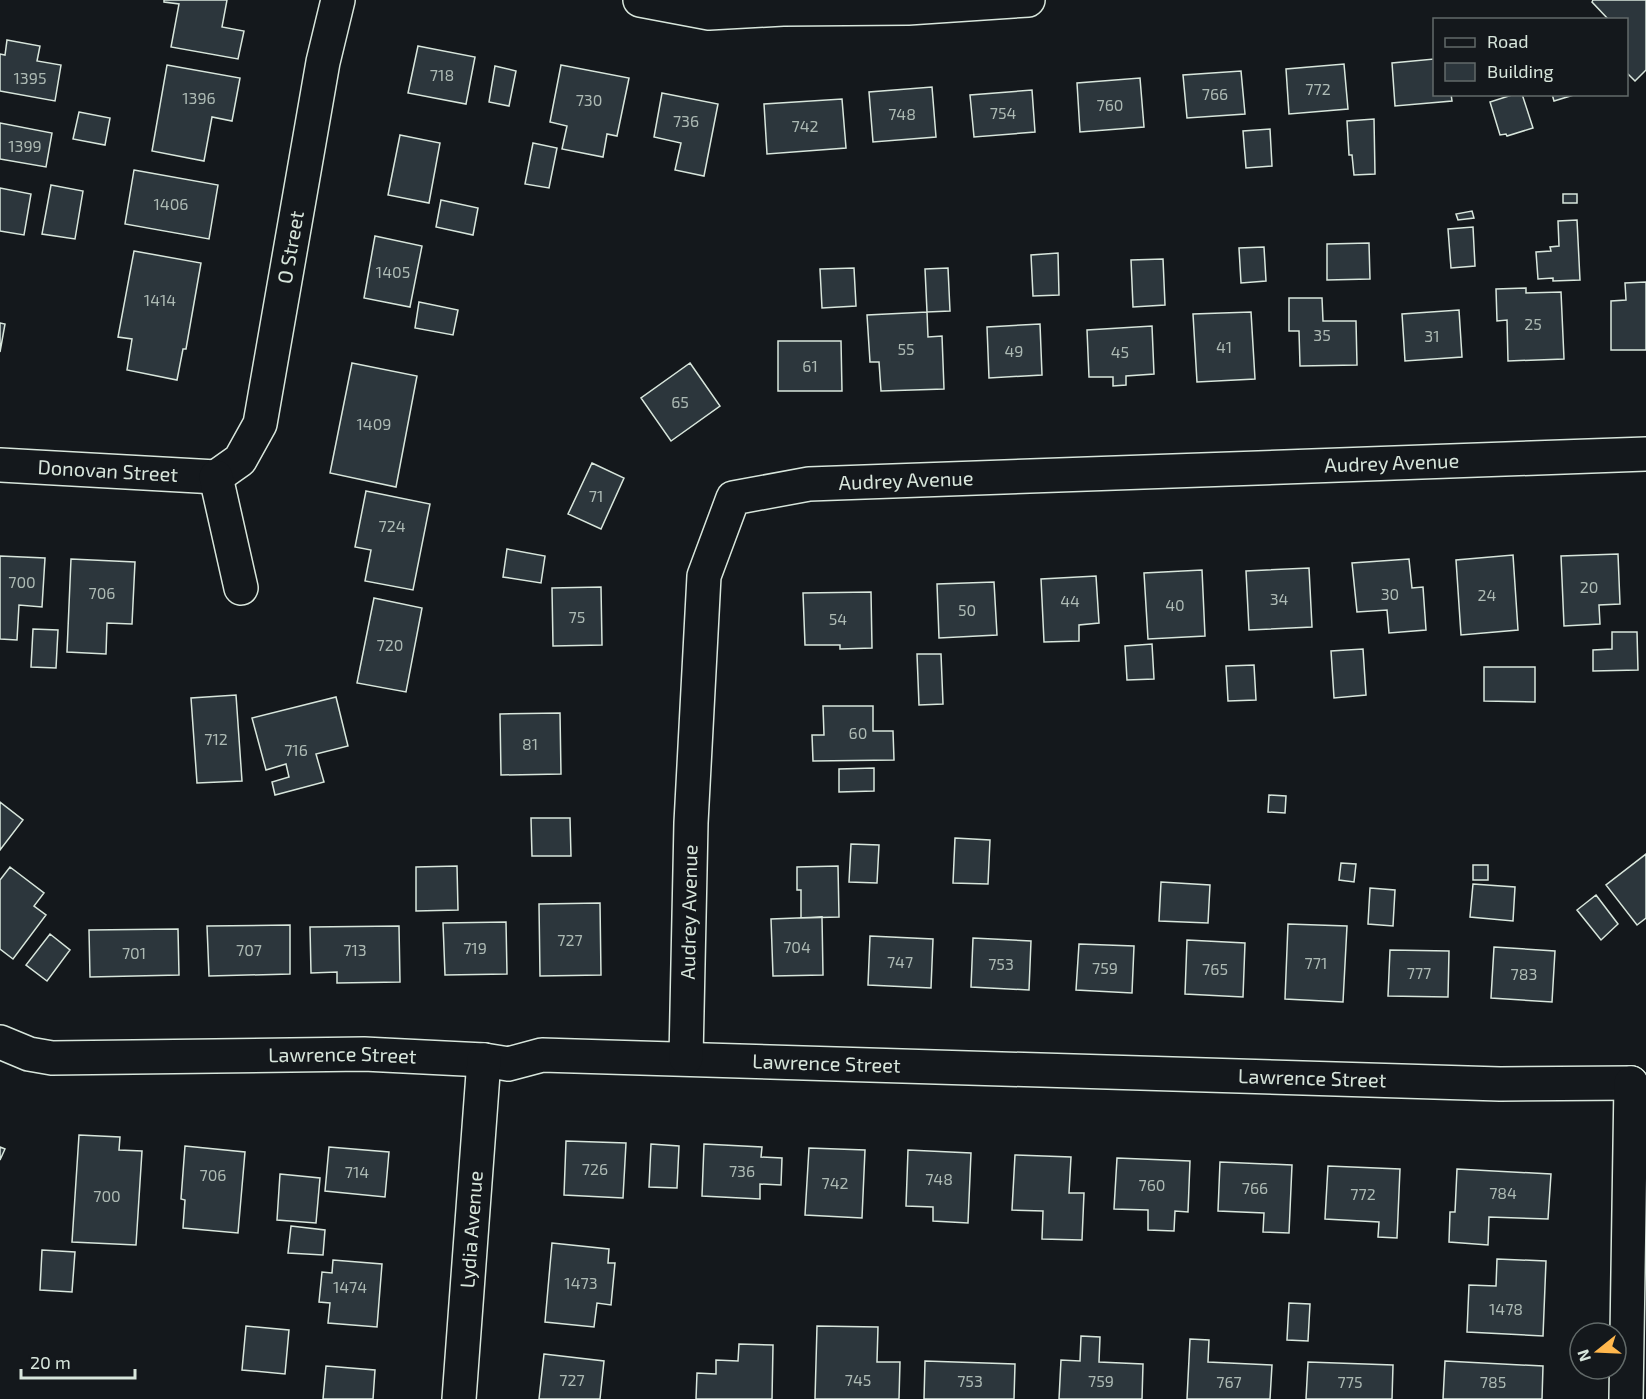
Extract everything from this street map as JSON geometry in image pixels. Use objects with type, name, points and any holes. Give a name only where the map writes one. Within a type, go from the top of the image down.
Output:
[{"type":"street","name":"O Street","points":[[216,477],[240,460],[260,424],[323,62],[338,0]]},
{"type":"street","points":[[640,0],[709,13],[784,4],[908,8],[1028,0]]},
{"type":"street","name":"Audrey Avenue","points":[[686,1058],[692,824],[705,576],[733,498],[809,484],[1646,454]]},
{"type":"street","name":"Donovan Street","points":[[0,465],[216,477]]},
{"type":"street","points":[[216,477],[241,588]]},
{"type":"street","name":"Lawrence Street","points":[[0,1042],[29,1054],[52,1058],[364,1054],[484,1060],[508,1064],[542,1055],[1476,1083],[1638,1072]]},
{"type":"street","name":"Lydia Avenue","points":[[459,1399],[484,1060]]},
{"type":"street","points":[[1626,1399],[1638,1072]]},
{"type":"building","points":[[164,0],[227,0],[222,27],[244,31],[238,59],[171,47],[179,4],[164,2]]},
{"type":"building","points":[[1593,0],[1646,0],[1646,70],[1635,81],[1628,74],[1628,18],[1607,18],[1592,2]]},
{"type":"building","points":[[7,40],[40,46],[37,61],[61,65],[55,101],[0,91],[0,54],[5,55]]},
{"type":"building","points":[[418,46],[475,57],[466,104],[408,93]]},
{"type":"building","points":[[1433,59],[1433,96],[1451,96],[1452,101],[1395,106],[1392,63]]},
{"type":"building","points":[[1344,64],[1348,109],[1289,114],[1286,69]]},
{"type":"building","points":[[167,65],[240,78],[232,121],[212,117],[204,161],[152,151]]},
{"type":"building","points":[[561,65],[629,78],[617,136],[607,134],[603,157],[562,149],[567,126],[550,122]]},
{"type":"building","points":[[495,66],[516,71],[509,106],[489,102]]},
{"type":"building","points":[[1241,71],[1245,114],[1187,118],[1183,75]]},
{"type":"building","points":[[1140,78],[1144,127],[1080,132],[1077,83]]},
{"type":"building","points":[[932,87],[936,137],[873,142],[869,92]]},
{"type":"building","points":[[1032,90],[1035,132],[974,137],[970,95]]},
{"type":"building","points":[[662,93],[718,104],[704,176],[675,170],[681,143],[654,137]]},
{"type":"building","points":[[1509,96],[1523,96],[1533,128],[1507,136],[1506,134],[1500,135],[1490,102]]},
{"type":"building","points":[[1553,96],[1570,96],[1554,101]]},
{"type":"building","points":[[842,99],[846,148],[767,154],[764,104]]},
{"type":"building","points":[[79,112],[110,118],[105,145],[73,139]]},
{"type":"building","points":[[1374,119],[1375,174],[1354,175],[1352,155],[1349,155],[1347,121]]},
{"type":"building","points":[[0,123],[52,133],[46,167],[0,159]]},
{"type":"building","points":[[1270,129],[1272,166],[1246,168],[1243,131]]},
{"type":"building","points":[[400,135],[440,143],[429,203],[388,195]]},
{"type":"building","points":[[533,143],[557,148],[549,188],[525,184]]},
{"type":"building","points":[[134,170],[218,185],[209,239],[125,224]]},
{"type":"building","points":[[51,185],[83,191],[75,239],[42,234]]},
{"type":"building","points":[[0,188],[31,194],[24,235],[0,231]]},
{"type":"building","points":[[1563,194],[1577,194],[1577,203],[1563,203]]},
{"type":"building","points":[[441,200],[478,208],[473,235],[436,227]]},
{"type":"building","points":[[1472,211],[1474,218],[1458,220],[1456,214]]},
{"type":"building","points":[[1577,220],[1580,280],[1538,279],[1536,252],[1551,251],[1550,247],[1559,246],[1558,221]]},
{"type":"building","points":[[1473,227],[1475,266],[1451,268],[1448,229]]},
{"type":"building","points":[[375,236],[422,246],[410,307],[364,298]]},
{"type":"building","points":[[1369,243],[1370,279],[1327,280],[1327,244]]},
{"type":"building","points":[[1264,247],[1266,281],[1241,283],[1239,248]]},
{"type":"building","points":[[134,251],[201,263],[186,349],[183,349],[177,380],[127,370],[132,339],[118,337]]},
{"type":"building","points":[[1058,253],[1059,295],[1033,296],[1031,255]]},
{"type":"building","points":[[1163,259],[1165,305],[1133,307],[1131,260]]},
{"type":"building","points":[[854,268],[856,306],[822,308],[820,269]]},
{"type":"building","points":[[948,268],[950,311],[927,312],[925,269]]},
{"type":"building","points":[[1646,282],[1646,350],[1611,350],[1611,301],[1626,300],[1625,283]]},
{"type":"building","points":[[1526,288],[1526,293],[1561,292],[1564,359],[1508,361],[1507,320],[1497,321],[1496,289]]},
{"type":"building","points":[[1289,298],[1322,298],[1323,321],[1356,321],[1357,365],[1300,366],[1299,331],[1289,331]]},
{"type":"building","points":[[419,302],[458,310],[453,335],[415,328]]},
{"type":"building","points":[[1459,310],[1462,357],[1405,361],[1402,314]]},
{"type":"building","points":[[927,312],[928,337],[942,336],[944,389],[881,391],[879,362],[870,362],[867,315]]},
{"type":"building","points":[[1251,312],[1255,379],[1197,382],[1193,314]]},
{"type":"building","points":[[0,323],[5,324],[0,352]]},
{"type":"building","points":[[1040,324],[1042,375],[989,378],[987,327]]},
{"type":"building","points":[[1152,326],[1154,374],[1126,376],[1126,385],[1113,386],[1113,377],[1089,377],[1087,330]]},
{"type":"building","points":[[778,341],[841,341],[842,391],[778,391]]},
{"type":"building","points":[[352,363],[417,376],[396,487],[330,473]]},
{"type":"building","points":[[690,363],[720,406],[671,441],[641,398]]},
{"type":"building","points":[[592,463],[624,478],[601,529],[568,514]]},
{"type":"building","points":[[366,491],[430,504],[413,590],[365,581],[371,550],[355,547]]},
{"type":"building","points":[[507,549],[545,556],[541,583],[503,577]]},
{"type":"building","points":[[1618,554],[1620,604],[1599,605],[1600,624],[1564,626],[1561,556]]},
{"type":"building","points":[[1513,555],[1518,630],[1461,635],[1456,560]]},
{"type":"building","points":[[0,556],[45,558],[42,607],[19,605],[17,640],[0,639]]},
{"type":"building","points":[[71,559],[135,562],[132,624],[107,623],[106,654],[67,652]]},
{"type":"building","points":[[1409,559],[1412,588],[1423,587],[1426,630],[1389,633],[1387,610],[1357,612],[1352,563]]},
{"type":"building","points":[[1309,568],[1312,627],[1249,630],[1246,571]]},
{"type":"building","points":[[1202,570],[1205,636],[1148,639],[1144,573]]},
{"type":"building","points":[[1096,576],[1099,623],[1079,625],[1079,641],[1044,642],[1041,579]]},
{"type":"building","points":[[994,582],[997,635],[939,638],[937,584]]},
{"type":"building","points":[[601,587],[602,645],[553,646],[552,588]]},
{"type":"building","points":[[871,592],[872,648],[840,649],[840,645],[805,645],[803,593]]},
{"type":"building","points":[[374,598],[422,608],[406,692],[357,683]]},
{"type":"building","points":[[33,629],[58,630],[56,668],[31,667]]},
{"type":"building","points":[[1612,632],[1637,632],[1638,670],[1593,671],[1593,650],[1612,649]]},
{"type":"building","points":[[1152,644],[1154,679],[1127,680],[1125,646]]},
{"type":"building","points":[[1363,649],[1366,695],[1334,698],[1331,651]]},
{"type":"building","points":[[917,654],[941,654],[943,704],[919,705]]},
{"type":"building","points":[[1254,665],[1256,700],[1228,701],[1226,666]]},
{"type":"building","points":[[1484,667],[1535,667],[1535,702],[1484,701]]},
{"type":"building","points":[[236,695],[242,781],[197,783],[191,698]]},
{"type":"building","points":[[336,697],[348,746],[316,754],[324,782],[275,795],[272,782],[289,777],[286,764],[266,770],[252,718]]},
{"type":"building","points":[[823,706],[873,706],[873,731],[893,731],[894,760],[813,761],[812,735],[824,735]]},
{"type":"building","points":[[560,713],[561,774],[501,775],[500,714]]},
{"type":"building","points":[[874,768],[874,791],[839,792],[839,769]]},
{"type":"building","points":[[1269,795],[1286,796],[1285,813],[1268,812]]},
{"type":"building","points":[[0,802],[23,820],[0,850]]},
{"type":"building","points":[[531,818],[570,818],[571,856],[532,856]]},
{"type":"building","points":[[955,838],[990,840],[988,884],[953,883]]},
{"type":"building","points":[[851,844],[879,845],[877,883],[849,882]]},
{"type":"building","points":[[1646,854],[1646,918],[1637,925],[1606,885]]},
{"type":"building","points":[[1341,863],[1356,864],[1354,882],[1339,880]]},
{"type":"building","points":[[1473,865],[1488,865],[1488,880],[1473,880]]},
{"type":"building","points":[[457,866],[458,910],[416,911],[416,867]]},
{"type":"building","points":[[838,866],[839,917],[801,918],[801,890],[797,890],[797,867]]},
{"type":"building","points":[[10,867],[44,893],[34,906],[46,915],[13,959],[0,949],[0,880]]},
{"type":"building","points":[[1161,882],[1210,885],[1208,923],[1159,921]]},
{"type":"building","points":[[1473,884],[1515,887],[1513,921],[1470,917]]},
{"type":"building","points":[[1370,888],[1395,890],[1393,926],[1368,924]]},
{"type":"building","points":[[1596,895],[1618,924],[1601,940],[1577,910]]},
{"type":"building","points":[[600,903],[601,975],[540,976],[539,904]]},
{"type":"building","points":[[822,917],[823,975],[773,976],[771,919]]},
{"type":"building","points":[[506,922],[507,974],[445,975],[443,923]]},
{"type":"building","points":[[1288,924],[1347,926],[1343,1002],[1285,999]]},
{"type":"building","points":[[290,925],[290,974],[209,976],[207,926]]},
{"type":"building","points":[[399,926],[400,982],[337,983],[337,972],[311,973],[310,927]]},
{"type":"building","points":[[178,929],[179,975],[90,977],[89,930]]},
{"type":"building","points":[[50,934],[70,950],[47,981],[26,965]]},
{"type":"building","points":[[870,936],[933,939],[931,988],[868,985]]},
{"type":"building","points":[[973,938],[1031,941],[1029,990],[971,987]]},
{"type":"building","points":[[1187,940],[1245,943],[1243,997],[1185,994]]},
{"type":"building","points":[[1079,944],[1134,946],[1132,993],[1076,990]]},
{"type":"building","points":[[1494,947],[1555,951],[1552,1002],[1491,998]]},
{"type":"building","points":[[1390,950],[1449,951],[1448,997],[1388,996]]},
{"type":"building","points":[[79,1135],[120,1137],[119,1150],[142,1151],[136,1245],[72,1242]]},
{"type":"building","points":[[566,1141],[626,1143],[623,1198],[564,1195]]},
{"type":"building","points":[[651,1144],[679,1146],[677,1188],[649,1187]]},
{"type":"building","points":[[704,1144],[762,1147],[761,1157],[782,1158],[781,1185],[760,1184],[760,1199],[702,1196]]},
{"type":"building","points":[[185,1146],[245,1152],[238,1233],[183,1228],[185,1200],[181,1199]]},
{"type":"building","points":[[0,1147],[5,1149],[0,1160]]},
{"type":"building","points":[[329,1147],[389,1152],[385,1197],[325,1191]]},
{"type":"building","points":[[809,1148],[865,1150],[862,1218],[805,1215]]},
{"type":"building","points":[[908,1150],[971,1153],[968,1223],[933,1221],[933,1207],[906,1206]]},
{"type":"building","points":[[1015,1155],[1071,1157],[1069,1193],[1084,1193],[1082,1240],[1042,1239],[1043,1211],[1012,1210]]},
{"type":"building","points":[[1117,1158],[1190,1161],[1188,1212],[1175,1211],[1174,1231],[1148,1230],[1148,1210],[1114,1209]]},
{"type":"building","points":[[1220,1162],[1292,1165],[1289,1233],[1263,1232],[1264,1213],[1218,1211]]},
{"type":"building","points":[[1328,1166],[1400,1169],[1397,1238],[1378,1237],[1379,1222],[1325,1219]]},
{"type":"building","points":[[1457,1169],[1551,1174],[1548,1219],[1489,1217],[1488,1245],[1449,1242],[1450,1212],[1455,1212]]},
{"type":"building","points":[[280,1174],[320,1178],[316,1223],[277,1220]]},
{"type":"building","points":[[291,1226],[325,1230],[323,1255],[288,1253]]},
{"type":"building","points":[[552,1243],[609,1249],[608,1263],[615,1263],[611,1305],[597,1303],[594,1327],[545,1322]]},
{"type":"building","points":[[42,1250],[75,1252],[72,1292],[40,1290]]},
{"type":"building","points":[[1497,1259],[1546,1261],[1543,1336],[1467,1332],[1469,1285],[1496,1286]]},
{"type":"building","points":[[333,1260],[382,1264],[377,1327],[328,1323],[330,1303],[319,1302],[322,1272],[332,1273]]},
{"type":"building","points":[[1289,1303],[1310,1304],[1308,1341],[1287,1340]]},
{"type":"building","points":[[246,1326],[289,1330],[285,1374],[242,1370]]},
{"type":"building","points":[[817,1326],[878,1327],[877,1362],[900,1362],[899,1399],[815,1399]]},
{"type":"building","points":[[1081,1336],[1100,1337],[1099,1362],[1143,1364],[1142,1399],[1059,1399],[1061,1360],[1080,1361]]},
{"type":"building","points":[[1190,1339],[1209,1340],[1208,1362],[1272,1365],[1270,1399],[1187,1399]]},
{"type":"building","points":[[739,1344],[773,1345],[772,1399],[696,1399],[697,1373],[716,1374],[716,1360],[738,1361]]},
{"type":"building","points":[[544,1354],[604,1361],[600,1399],[539,1399]]},
{"type":"building","points":[[925,1361],[1015,1364],[1014,1399],[924,1399]]},
{"type":"building","points":[[1445,1361],[1543,1366],[1542,1399],[1443,1399]]},
{"type":"building","points":[[1308,1362],[1393,1365],[1392,1399],[1306,1399]]},
{"type":"building","points":[[326,1366],[375,1370],[373,1399],[323,1399]]}]
